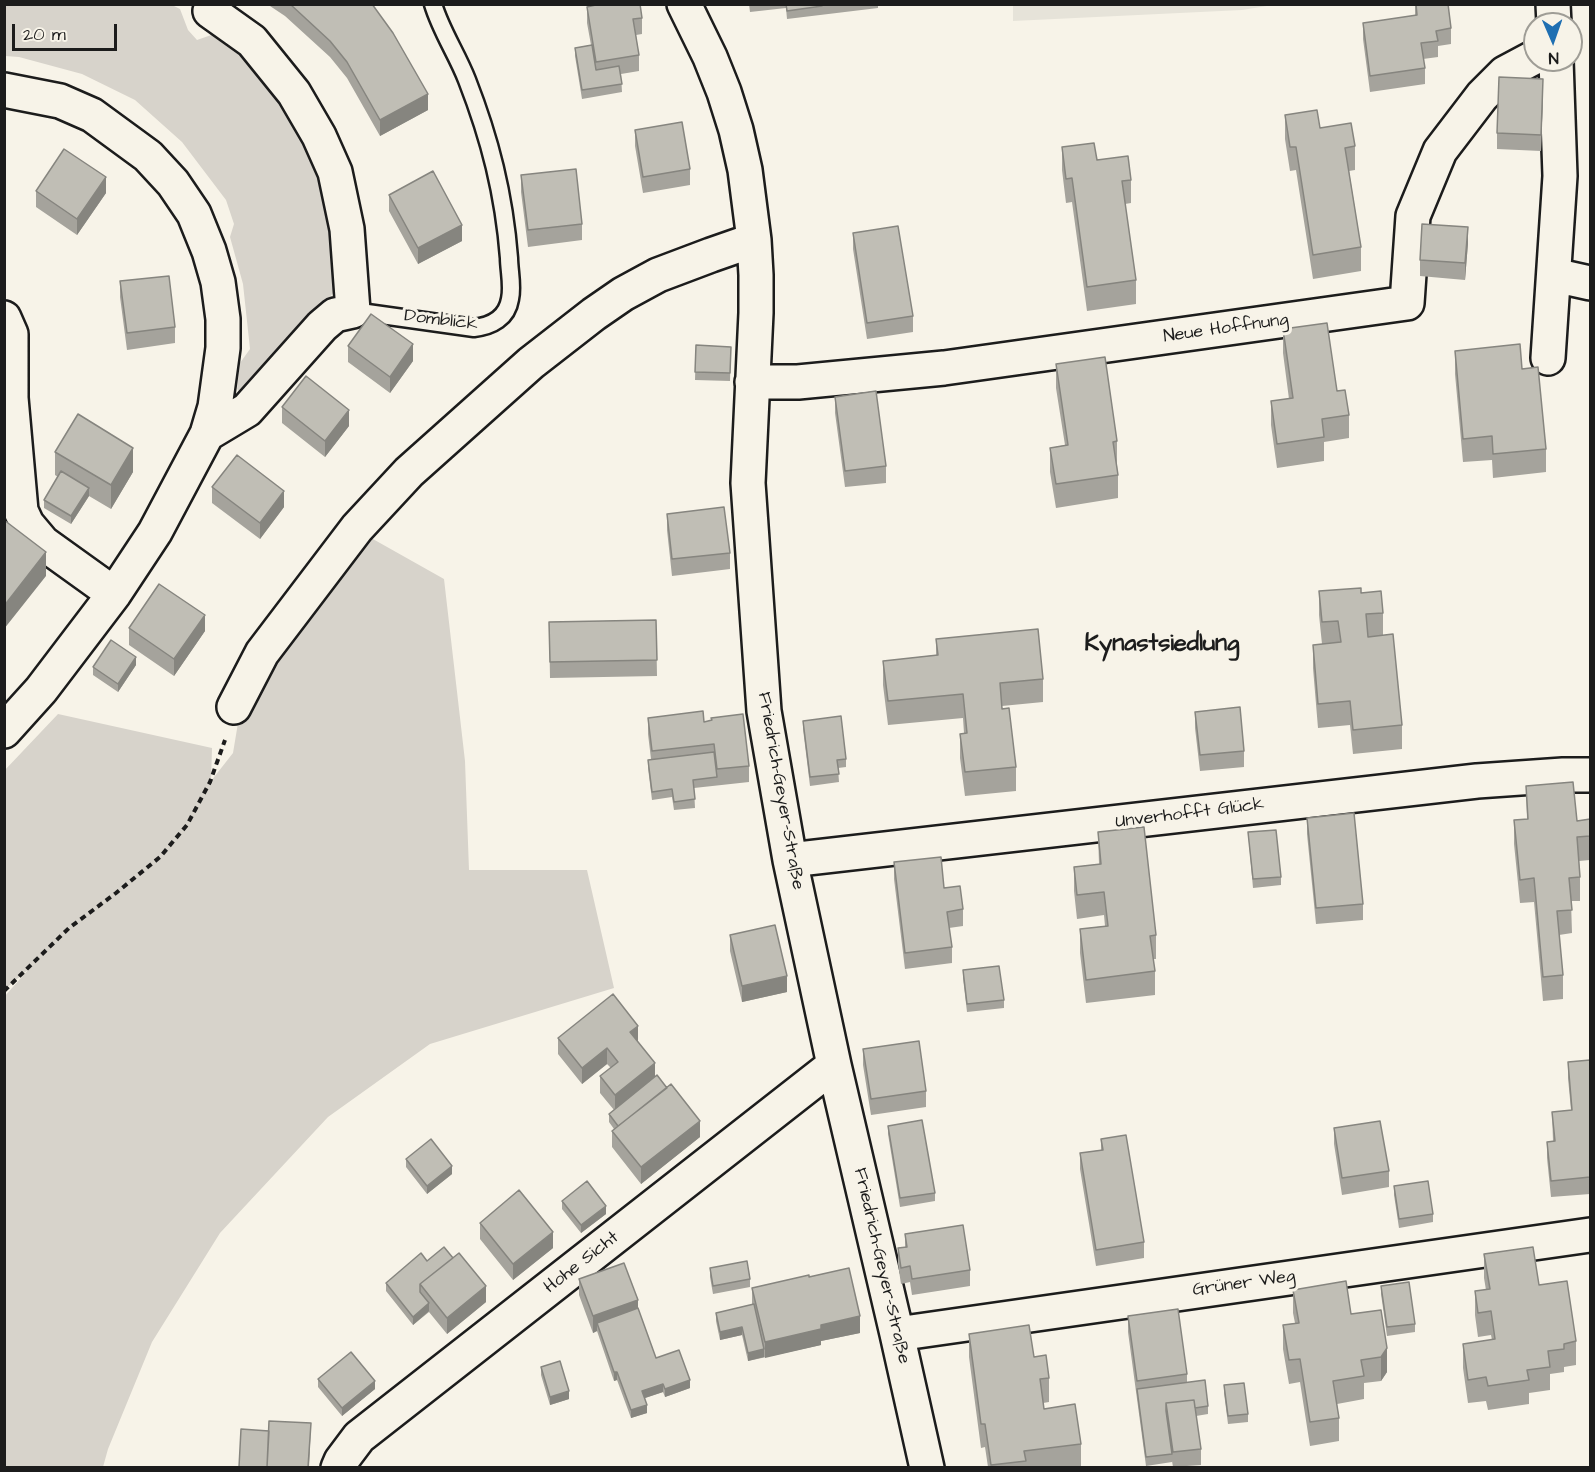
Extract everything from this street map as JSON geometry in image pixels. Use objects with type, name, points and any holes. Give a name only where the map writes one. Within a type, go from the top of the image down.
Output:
[{"type":"street","name":"Friedrich-Geyer-Straße","points":[[684,4],[710,57],[736,130],[754,240],[756,313],[748,483],[764,711],[790,860],[834,1065],[927,1467]]},
{"type":"street","points":[[207,434],[247,410],[322,326],[335,315],[353,311],[347,229],[335,172],[319,136],[294,93],[252,42],[210,11]]},
{"type":"street","name":"Neue Hoffnung","points":[[752,382],[798,382],[944,368],[1407,303],[1413,216],[1440,151],[1482,96],[1505,73],[1523,63]]},
{"type":"street","points":[[1548,358],[1560,176],[1556,72]]},
{"type":"street","points":[[4,90],[60,101],[92,115],[148,156],[173,183],[194,214],[209,251],[218,282],[223,319],[223,348],[215,407],[207,434],[155,532],[114,594],[41,690],[4,731]]},
{"type":"street","points":[[234,707],[262,653],[357,528],[409,472],[531,363],[623,294],[658,275],[754,240]]},
{"type":"street","points":[[1554,275],[1590,283]]},
{"type":"street","points":[[4,318],[11,334],[11,398],[21,511],[27,524],[43,543],[114,594]]},
{"type":"street","name":"Unverhofft Glück","points":[[790,860],[1477,781],[1590,775]]},
{"type":"street","name":"Hohe Sicht","points":[[338,1467],[359,1437],[834,1065]]},
{"type":"street","name":"Grüner Weg","points":[[897,1334],[1590,1235]]},
{"type":"lane","name":"Domblick","points":[[353,311],[486,327],[496,321],[510,299],[502,195],[488,138],[466,77],[436,16],[433,4]]},
{"type":"path","points":[[4,991],[69,928],[160,857],[187,825],[210,782],[234,707]]},
{"type":"shaded area","points":[[170,4],[180,9],[188,30],[197,40],[217,33],[241,44],[283,96],[324,175],[340,285],[244,397],[237,389],[240,363],[250,349],[243,284],[230,237],[234,224],[226,200],[182,142],[135,100],[82,74],[19,57],[5,56],[4,5]]},
{"type":"shaded area","points":[[1013,4],[1273,5],[1242,10],[1013,21]]},
{"type":"shaded area","points":[[364,534],[444,579],[465,761],[469,870],[587,870],[614,988],[430,1044],[328,1117],[220,1233],[152,1342],[108,1449],[103,1467],[5,1467],[4,997],[29,969],[5,989],[4,771],[58,714],[212,748],[211,781],[233,753],[240,711]]},
{"type":"building","points":[[290,4],[372,4],[393,33],[428,94],[380,120],[347,62],[330,41]]},
{"type":"building","points":[[600,4],[640,4],[642,18],[633,19],[639,55],[596,62],[587,7]]},
{"type":"building","points":[[786,4],[822,4],[822,6],[787,11]]},
{"type":"building","points":[[1416,4],[1448,4],[1451,28],[1436,31],[1438,41],[1421,43],[1425,68],[1370,76],[1363,23],[1417,15]]},
{"type":"building","points":[[592,45],[596,70],[619,66],[622,84],[582,90],[575,48]]},
{"type":"building","points":[[1499,77],[1543,79],[1541,135],[1497,133]]},
{"type":"building","points":[[1317,110],[1320,128],[1351,123],[1355,146],[1345,148],[1361,247],[1313,255],[1296,147],[1290,147],[1285,115]]},
{"type":"building","points":[[682,122],[690,169],[643,177],[635,130]]},
{"type":"building","points":[[1094,143],[1097,160],[1128,156],[1131,180],[1122,181],[1136,280],[1087,287],[1072,178],[1066,179],[1062,147]]},
{"type":"building","points":[[64,149],[106,177],[77,219],[36,191]]},
{"type":"building","points":[[576,169],[582,224],[528,230],[521,175]]},
{"type":"building","points":[[433,171],[462,225],[418,248],[389,195]]},
{"type":"building","points":[[1422,224],[1468,227],[1465,263],[1420,260]]},
{"type":"building","points":[[898,226],[913,316],[867,323],[853,233]]},
{"type":"building","points":[[169,276],[175,327],[127,333],[120,281]]},
{"type":"building","points":[[371,314],[413,344],[390,377],[348,346]]},
{"type":"building","points":[[1327,323],[1337,391],[1345,390],[1349,415],[1322,419],[1324,437],[1277,444],[1271,401],[1293,398],[1283,329]]},
{"type":"building","points":[[1520,344],[1522,369],[1538,367],[1546,449],[1493,454],[1492,436],[1463,439],[1455,351]]},
{"type":"building","points":[[696,345],[731,347],[730,373],[695,372]]},
{"type":"building","points":[[1105,357],[1117,441],[1113,442],[1118,475],[1056,484],[1050,448],[1068,445],[1056,364]]},
{"type":"building","points":[[306,376],[349,410],[325,441],[282,407]]},
{"type":"building","points":[[876,391],[886,466],[845,471],[835,397]]},
{"type":"building","points":[[78,414],[133,448],[111,485],[55,452]]},
{"type":"building","points":[[237,455],[284,491],[260,523],[212,487]]},
{"type":"building","points":[[61,471],[89,488],[71,516],[44,500]]},
{"type":"building","points":[[724,507],[730,553],[672,559],[667,514]]},
{"type":"building","points":[[4,520],[46,552],[4,606]]},
{"type":"building","points":[[159,584],[205,615],[174,659],[129,628]]},
{"type":"building","points":[[1361,588],[1361,593],[1381,591],[1383,613],[1366,614],[1368,637],[1393,634],[1402,725],[1353,730],[1350,701],[1318,704],[1313,645],[1341,642],[1338,621],[1322,622],[1319,591]]},
{"type":"building","points":[[656,620],[657,660],[550,662],[549,622]]},
{"type":"building","points":[[1038,629],[1043,679],[1000,683],[1002,709],[1009,708],[1016,767],[965,772],[960,734],[967,733],[963,694],[888,701],[883,661],[938,655],[936,639]]},
{"type":"building","points":[[111,640],[136,657],[118,684],[93,667]]},
{"type":"building","points":[[1240,707],[1244,751],[1200,755],[1195,712]]},
{"type":"building","points":[[703,711],[704,722],[712,720],[711,718],[743,714],[749,766],[717,769],[714,744],[652,751],[648,718]]},
{"type":"building","points":[[841,716],[846,759],[837,760],[839,774],[810,777],[803,721]]},
{"type":"building","points":[[714,752],[717,777],[693,780],[695,799],[674,802],[672,789],[652,792],[648,760]]},
{"type":"building","points":[[1573,782],[1577,821],[1590,819],[1590,836],[1577,837],[1580,877],[1569,878],[1572,910],[1557,911],[1563,975],[1543,977],[1534,878],[1520,880],[1514,820],[1528,819],[1526,786]]},
{"type":"building","points":[[1354,813],[1363,904],[1316,908],[1307,818]]},
{"type":"building","points":[[1144,827],[1156,935],[1150,936],[1155,971],[1086,980],[1080,929],[1108,926],[1104,892],[1077,895],[1074,867],[1101,864],[1098,832]]},
{"type":"building","points":[[1276,830],[1281,877],[1253,879],[1248,832]]},
{"type":"building","points":[[941,857],[944,888],[960,886],[963,909],[947,912],[952,947],[905,953],[894,862]]},
{"type":"building","points":[[775,925],[787,976],[742,986],[730,935]]},
{"type":"building","points":[[999,966],[1004,1000],[967,1004],[963,970]]},
{"type":"building","points":[[613,994],[638,1026],[630,1032],[655,1063],[615,1095],[600,1076],[618,1062],[607,1048],[582,1068],[558,1038]]},
{"type":"building","points":[[919,1041],[926,1091],[871,1099],[863,1049]]},
{"type":"building","points":[[1590,1060],[1590,1177],[1551,1181],[1547,1142],[1555,1141],[1552,1112],[1572,1110],[1568,1062]]},
{"type":"building","points":[[657,1075],[667,1088],[618,1126],[609,1114]]},
{"type":"building","points":[[671,1084],[700,1121],[641,1167],[612,1131]]},
{"type":"building","points":[[922,1120],[935,1193],[900,1198],[888,1126]]},
{"type":"building","points":[[1380,1121],[1389,1171],[1342,1178],[1334,1128]]},
{"type":"building","points":[[1126,1135],[1144,1242],[1096,1250],[1080,1153],[1103,1150],[1101,1139]]},
{"type":"building","points":[[431,1139],[452,1166],[427,1186],[406,1159]]},
{"type":"building","points":[[587,1181],[606,1206],[581,1225],[562,1201]]},
{"type":"building","points":[[1428,1181],[1433,1214],[1399,1219],[1394,1186]]},
{"type":"building","points":[[519,1190],[553,1232],[513,1264],[480,1223]]},
{"type":"building","points":[[963,1225],[970,1270],[912,1279],[910,1266],[901,1268],[898,1248],[907,1247],[905,1234]]},
{"type":"building","points":[[444,1247],[453,1258],[420,1284],[420,1292],[429,1303],[413,1317],[386,1283],[421,1253],[427,1261]]},
{"type":"building","points":[[1533,1247],[1539,1285],[1567,1281],[1576,1341],[1564,1344],[1564,1349],[1548,1351],[1550,1367],[1527,1370],[1529,1380],[1488,1386],[1486,1377],[1468,1380],[1463,1344],[1495,1339],[1491,1311],[1478,1313],[1475,1291],[1490,1289],[1484,1254]]},
{"type":"building","points":[[459,1253],[486,1286],[447,1318],[420,1284]]},
{"type":"building","points":[[747,1261],[750,1279],[713,1286],[710,1268]]},
{"type":"building","points":[[624,1263],[638,1300],[593,1316],[579,1279]]},
{"type":"building","points":[[849,1268],[860,1316],[821,1325],[821,1329],[765,1342],[752,1288]]},
{"type":"building","points":[[1346,1281],[1351,1314],[1381,1310],[1387,1348],[1381,1357],[1361,1360],[1364,1376],[1333,1381],[1339,1418],[1310,1422],[1300,1359],[1289,1360],[1283,1325],[1299,1323],[1293,1290]]},
{"type":"building","points":[[1409,1282],[1415,1324],[1387,1327],[1381,1286]]},
{"type":"building","points":[[754,1304],[764,1349],[748,1353],[742,1327],[720,1332],[716,1313]]},
{"type":"building","points":[[638,1308],[656,1358],[679,1350],[690,1380],[665,1389],[663,1384],[642,1391],[647,1405],[631,1410],[617,1372],[614,1372],[597,1323]]},
{"type":"building","points":[[1178,1309],[1187,1374],[1137,1381],[1128,1316]]},
{"type":"building","points":[[1029,1325],[1034,1357],[1046,1355],[1049,1378],[1040,1379],[1044,1409],[1075,1404],[1081,1444],[1024,1451],[1026,1461],[991,1465],[985,1424],[981,1424],[969,1334]]},
{"type":"building","points":[[351,1352],[375,1381],[342,1408],[318,1379]]},
{"type":"building","points":[[560,1361],[569,1391],[550,1397],[541,1367]]},
{"type":"building","points":[[1205,1380],[1208,1406],[1195,1408],[1194,1400],[1166,1403],[1172,1454],[1146,1457],[1137,1389]]},
{"type":"building","points":[[1244,1383],[1248,1414],[1228,1416],[1224,1385]]},
{"type":"building","points":[[1194,1400],[1201,1449],[1173,1452],[1166,1403]]},
{"type":"building","points":[[269,1421],[311,1423],[308,1467],[267,1467]]},
{"type":"building","points":[[241,1429],[269,1431],[267,1467],[239,1467]]},
{"type":"district","name":"Kynastsiedlung","points":[[1162,645]]}]
